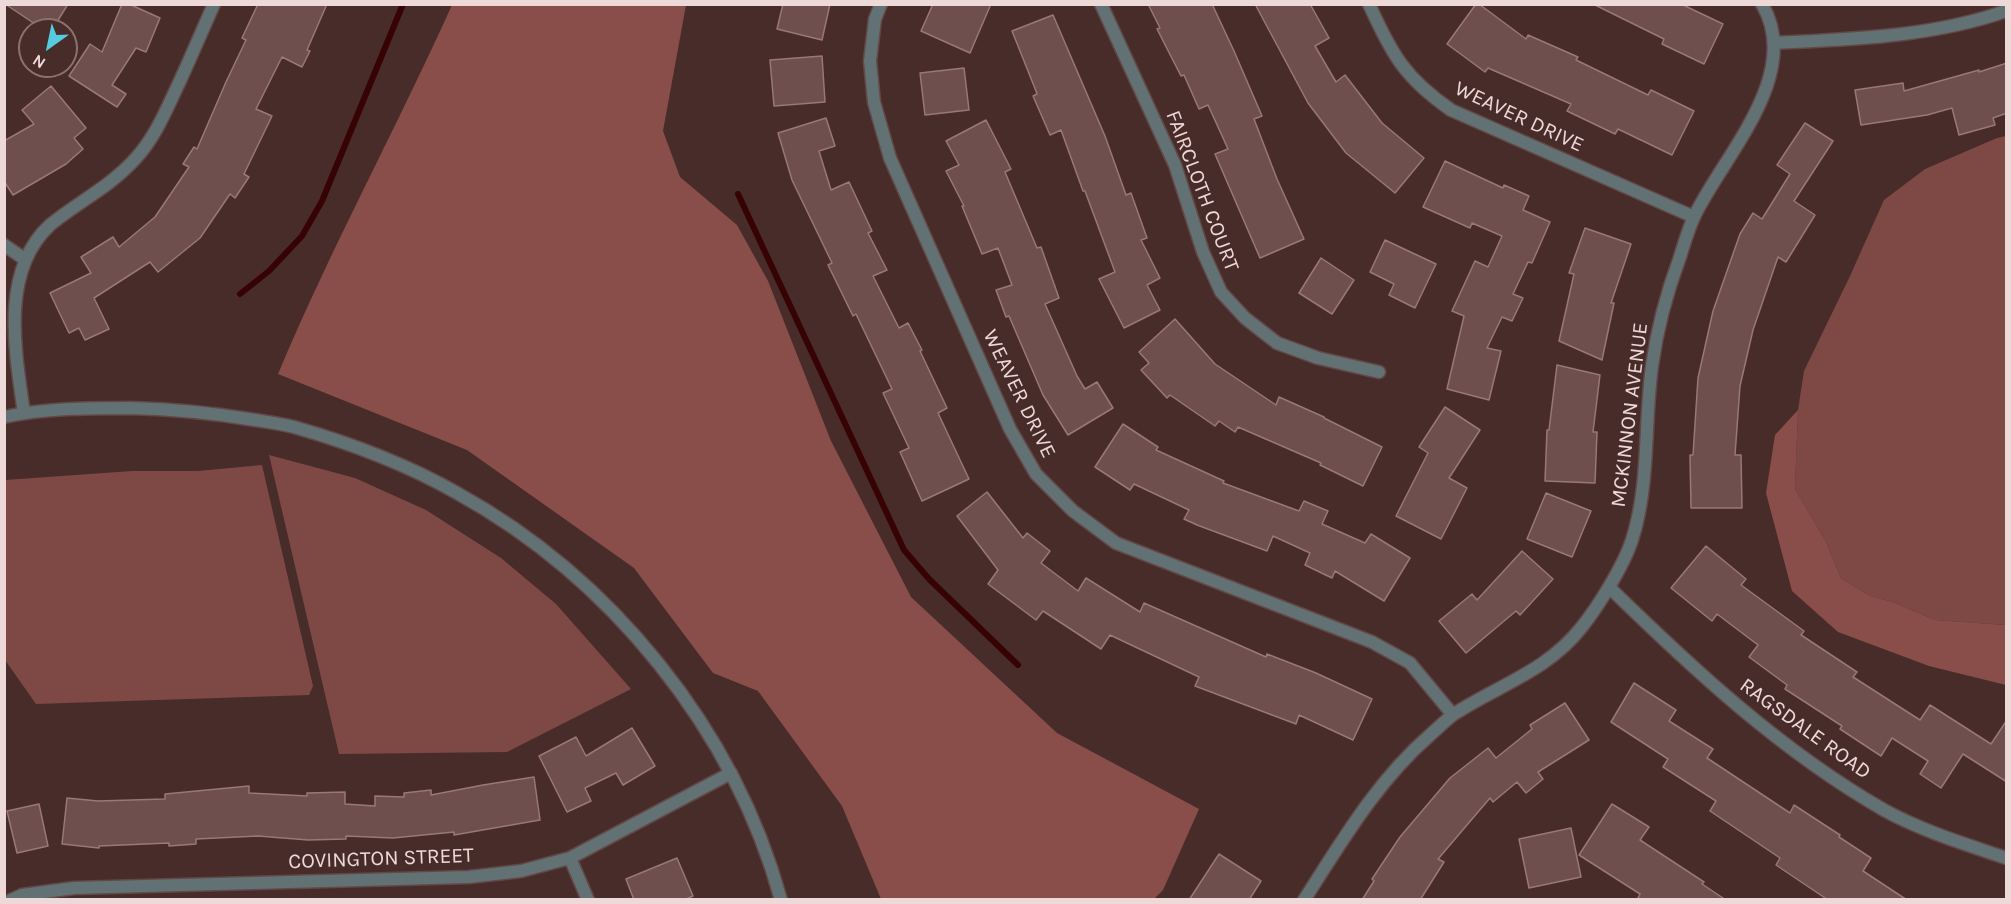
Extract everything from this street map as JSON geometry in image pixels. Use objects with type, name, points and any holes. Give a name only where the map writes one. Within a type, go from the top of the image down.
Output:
[{"type":"street","points":[[24,413],[11,322],[13,294],[23,258],[33,239],[107,186],[137,158],[157,130],[214,4]]},
{"type":"street","name":"WEAVER DRIVE","points":[[881,4],[875,18],[870,61],[874,102],[890,158],[1010,429],[1036,474],[1073,511],[1116,543],[1372,642],[1410,663],[1453,715]]},
{"type":"street","name":"FAIRCLOTH COURT","points":[[1101,4],[1175,165],[1203,252],[1221,292],[1245,318],[1276,343],[1318,358],[1379,372]]},
{"type":"street","name":"WEAVER DRIVE","points":[[1369,4],[1386,42],[1403,68],[1426,92],[1451,110],[1694,217]]},
{"type":"street","name":"MCKINNON AVENUE","points":[[1304,900],[1367,804],[1406,756],[1453,715],[1546,663],[1580,629],[1609,587],[1632,542],[1643,493],[1652,366],[1666,293],[1694,217],[1759,105],[1773,70],[1774,43],[1762,4]]},
{"type":"street","points":[[1774,43],[1887,36],[1951,27],[2007,11]]},
{"type":"street","points":[[4,245],[23,258]]},
{"type":"street","points":[[4,417],[82,408],[153,409],[217,414],[292,426],[381,457],[457,493],[527,537],[588,587],[650,652],[694,710],[730,773],[757,831],[781,900]]},
{"type":"street","name":"RAGSDALE ROAD","points":[[1609,587],[1671,648],[1752,718],[1826,772],[1885,810],[1944,837],[2007,858]]},
{"type":"street","name":"COVINGTON STREET","points":[[10,900],[74,888],[469,877],[521,871],[570,858],[730,773]]},
{"type":"street","points":[[570,858],[588,900]]},
{"type":"shaded area","points":[[452,5],[686,5],[663,131],[680,177],[737,225],[768,281],[831,441],[911,597],[1057,733],[1199,809],[1163,890],[1154,899],[881,899],[842,806],[758,691],[713,673],[634,568],[467,450],[278,374],[298,327]]},
{"type":"shaded area","points":[[2006,136],[2006,625],[1935,620],[1893,602],[1870,596],[1841,578],[1825,540],[1795,489],[1798,410],[1804,371],[1884,200],[1925,169]]},
{"type":"shaded area","points":[[1798,410],[1795,489],[1825,540],[1841,578],[1870,596],[1893,602],[1935,620],[2006,625],[2006,685],[1929,666],[1838,632],[1792,591],[1766,493],[1775,435]]},
{"type":"shaded area","points":[[269,455],[355,478],[426,510],[501,558],[556,604],[631,689],[507,752],[339,754]]},
{"type":"shaded area","points":[[262,465],[313,686],[309,695],[36,704],[5,660],[5,480],[132,471],[198,471]]},
{"type":"building","points":[[5,4],[68,4],[59,18],[26,18]]},
{"type":"building","points":[[122,4],[129,4],[160,18],[146,52],[136,48],[112,85],[126,94],[117,107],[72,78],[78,78],[78,62],[90,44],[102,52]]},
{"type":"building","points":[[258,4],[327,4],[302,67],[282,57],[256,109],[272,116],[244,174],[249,177],[235,198],[230,194],[200,238],[158,272],[150,262],[94,298],[109,329],[85,340],[79,328],[69,333],[50,293],[91,273],[81,257],[113,237],[119,247],[155,217],[189,167],[183,164],[194,147],[197,149],[246,40],[242,38]]},
{"type":"building","points":[[783,4],[830,4],[822,40],[777,29]]},
{"type":"building","points":[[933,4],[991,4],[970,53],[921,31]]},
{"type":"building","points":[[1148,4],[1212,4],[1262,116],[1254,119],[1277,179],[1304,239],[1260,258],[1215,154],[1228,149],[1208,105],[1199,109],[1184,75],[1181,76],[1157,29],[1160,28]]},
{"type":"building","points":[[1255,4],[1310,4],[1329,38],[1315,46],[1336,82],[1345,75],[1382,123],[1424,158],[1395,193],[1346,153],[1308,103]]},
{"type":"building","points":[[1476,4],[1526,39],[1528,35],[1578,57],[1576,60],[1648,95],[1651,90],[1694,111],[1672,155],[1618,129],[1615,134],[1567,111],[1571,104],[1488,68],[1485,72],[1447,44]]},
{"type":"building","points":[[1593,4],[1681,4],[1723,24],[1704,64],[1662,44],[1664,39]]},
{"type":"building","points":[[1053,15],[1105,136],[1126,195],[1131,193],[1147,238],[1141,240],[1160,278],[1147,285],[1160,310],[1124,328],[1099,279],[1115,272],[1085,191],[1083,191],[1061,130],[1050,135],[1033,96],[1037,94],[1012,31]]},
{"type":"building","points":[[822,56],[825,102],[774,106],[770,60]]},
{"type":"building","points":[[2007,63],[2007,113],[1993,118],[1995,125],[1959,135],[1952,108],[1927,115],[1861,125],[1855,90],[1903,83],[1904,91]]},
{"type":"building","points":[[964,68],[969,110],[925,115],[920,73]]},
{"type":"building","points":[[51,86],[86,128],[74,138],[83,149],[66,164],[13,195],[4,181],[4,141],[34,124],[22,110]]},
{"type":"building","points":[[826,118],[835,146],[819,151],[831,190],[849,182],[872,231],[868,233],[887,270],[873,276],[899,328],[908,323],[922,350],[920,351],[947,408],[938,413],[969,479],[922,501],[900,452],[909,448],[883,393],[892,389],[856,314],[853,316],[828,265],[832,263],[792,180],[778,133]]},
{"type":"building","points":[[986,120],[1011,169],[1005,172],[1037,248],[1041,247],[1059,298],[1045,304],[1085,389],[1097,382],[1113,408],[1068,435],[1043,395],[1009,316],[1006,317],[996,290],[1012,285],[998,248],[982,254],[962,206],[964,206],[946,171],[959,165],[946,141]]},
{"type":"building","points":[[1805,123],[1833,141],[1794,201],[1815,215],[1786,262],[1778,257],[1753,330],[1740,386],[1735,455],[1741,455],[1742,508],[1691,508],[1690,455],[1693,455],[1698,378],[1713,311],[1740,234],[1753,213],[1762,219],[1790,174],[1777,165]]},
{"type":"building","points":[[1445,161],[1503,188],[1504,185],[1529,196],[1523,210],[1550,222],[1532,263],[1528,262],[1513,294],[1523,298],[1512,321],[1502,317],[1487,348],[1501,351],[1489,400],[1447,389],[1464,316],[1452,311],[1475,261],[1488,267],[1502,236],[1472,223],[1470,228],[1423,207]]},
{"type":"building","points":[[1585,228],[1631,244],[1611,303],[1614,303],[1602,360],[1559,341],[1574,274],[1569,273]]},
{"type":"building","points":[[1385,240],[1436,264],[1415,308],[1389,295],[1394,284],[1370,272]]},
{"type":"building","points":[[1321,258],[1354,280],[1332,314],[1299,293]]},
{"type":"building","points":[[1175,319],[1215,364],[1276,405],[1279,397],[1382,447],[1363,486],[1320,465],[1321,463],[1238,427],[1235,432],[1219,421],[1215,426],[1170,395],[1167,398],[1141,370],[1149,363],[1139,352]]},
{"type":"building","points":[[1557,365],[1600,375],[1593,432],[1597,432],[1595,483],[1545,481],[1547,430],[1549,430]]},
{"type":"building","points":[[1445,407],[1480,430],[1449,478],[1467,488],[1441,539],[1396,516],[1428,453],[1419,447]]},
{"type":"building","points":[[1123,424],[1158,447],[1156,450],[1224,481],[1223,483],[1299,511],[1304,501],[1328,511],[1322,524],[1365,543],[1371,534],[1410,558],[1384,601],[1335,571],[1332,578],[1305,565],[1310,553],[1273,536],[1267,551],[1184,519],[1189,510],[1134,484],[1130,490],[1095,467]]},
{"type":"building","points":[[987,492],[1023,538],[1027,533],[1050,551],[1041,563],[1078,591],[1086,578],[1140,612],[1144,603],[1266,657],[1267,654],[1316,673],[1372,699],[1353,740],[1299,715],[1296,724],[1195,686],[1199,677],[1110,635],[1101,649],[1043,611],[1036,620],[988,584],[998,570],[957,516]]},
{"type":"building","points":[[1546,493],[1591,511],[1572,557],[1527,539]]},
{"type":"building","points":[[1706,546],[1746,579],[1741,585],[1804,631],[1801,635],[1857,672],[1853,677],[1920,720],[1930,705],[1991,744],[2007,720],[2007,782],[1963,754],[1941,788],[1920,774],[1928,761],[1892,738],[1881,756],[1840,729],[1842,726],[1785,689],[1787,685],[1749,657],[1758,645],[1717,614],[1712,621],[1671,588]]},
{"type":"building","points":[[1522,551],[1553,579],[1520,615],[1516,611],[1466,653],[1439,621],[1472,594],[1477,600]]},
{"type":"building","points":[[1634,683],[1676,710],[1669,721],[1713,749],[1707,758],[1790,813],[1794,805],[1840,835],[1839,837],[1871,858],[1863,871],[1907,900],[1828,900],[1776,865],[1780,858],[1710,811],[1716,801],[1663,767],[1668,759],[1611,722]]},
{"type":"building","points":[[1565,703],[1589,740],[1538,772],[1543,779],[1526,793],[1517,782],[1493,802],[1490,798],[1438,859],[1444,862],[1420,900],[1362,900],[1374,881],[1372,879],[1400,837],[1450,778],[1488,748],[1496,758],[1532,729],[1530,725]]},
{"type":"building","points":[[632,728],[655,766],[623,785],[616,773],[585,788],[591,801],[567,812],[539,756],[576,737],[586,756]]},
{"type":"building","points":[[534,777],[540,820],[454,835],[454,832],[393,838],[346,836],[346,839],[308,840],[258,836],[196,839],[196,844],[169,846],[169,843],[99,846],[99,848],[62,844],[67,798],[98,801],[165,799],[165,794],[249,786],[249,793],[307,796],[307,793],[345,792],[345,804],[375,806],[375,796],[404,797],[404,793],[431,790],[431,795]]},
{"type":"building","points":[[39,804],[48,846],[17,853],[7,811]]},
{"type":"building","points":[[1612,804],[1649,827],[1640,840],[1704,882],[1702,884],[1726,900],[1637,900],[1640,894],[1579,855]]},
{"type":"building","points":[[1571,828],[1581,877],[1529,888],[1519,839]]},
{"type":"building","points":[[1219,854],[1261,881],[1249,900],[1189,900]]},
{"type":"building","points":[[677,858],[693,896],[684,900],[634,900],[626,879]]},
{"type":"waterway","points":[[240,294],[269,271],[302,236],[322,201],[403,4]]},
{"type":"waterway","points":[[738,194],[904,550],[929,579],[1018,665]]}]
